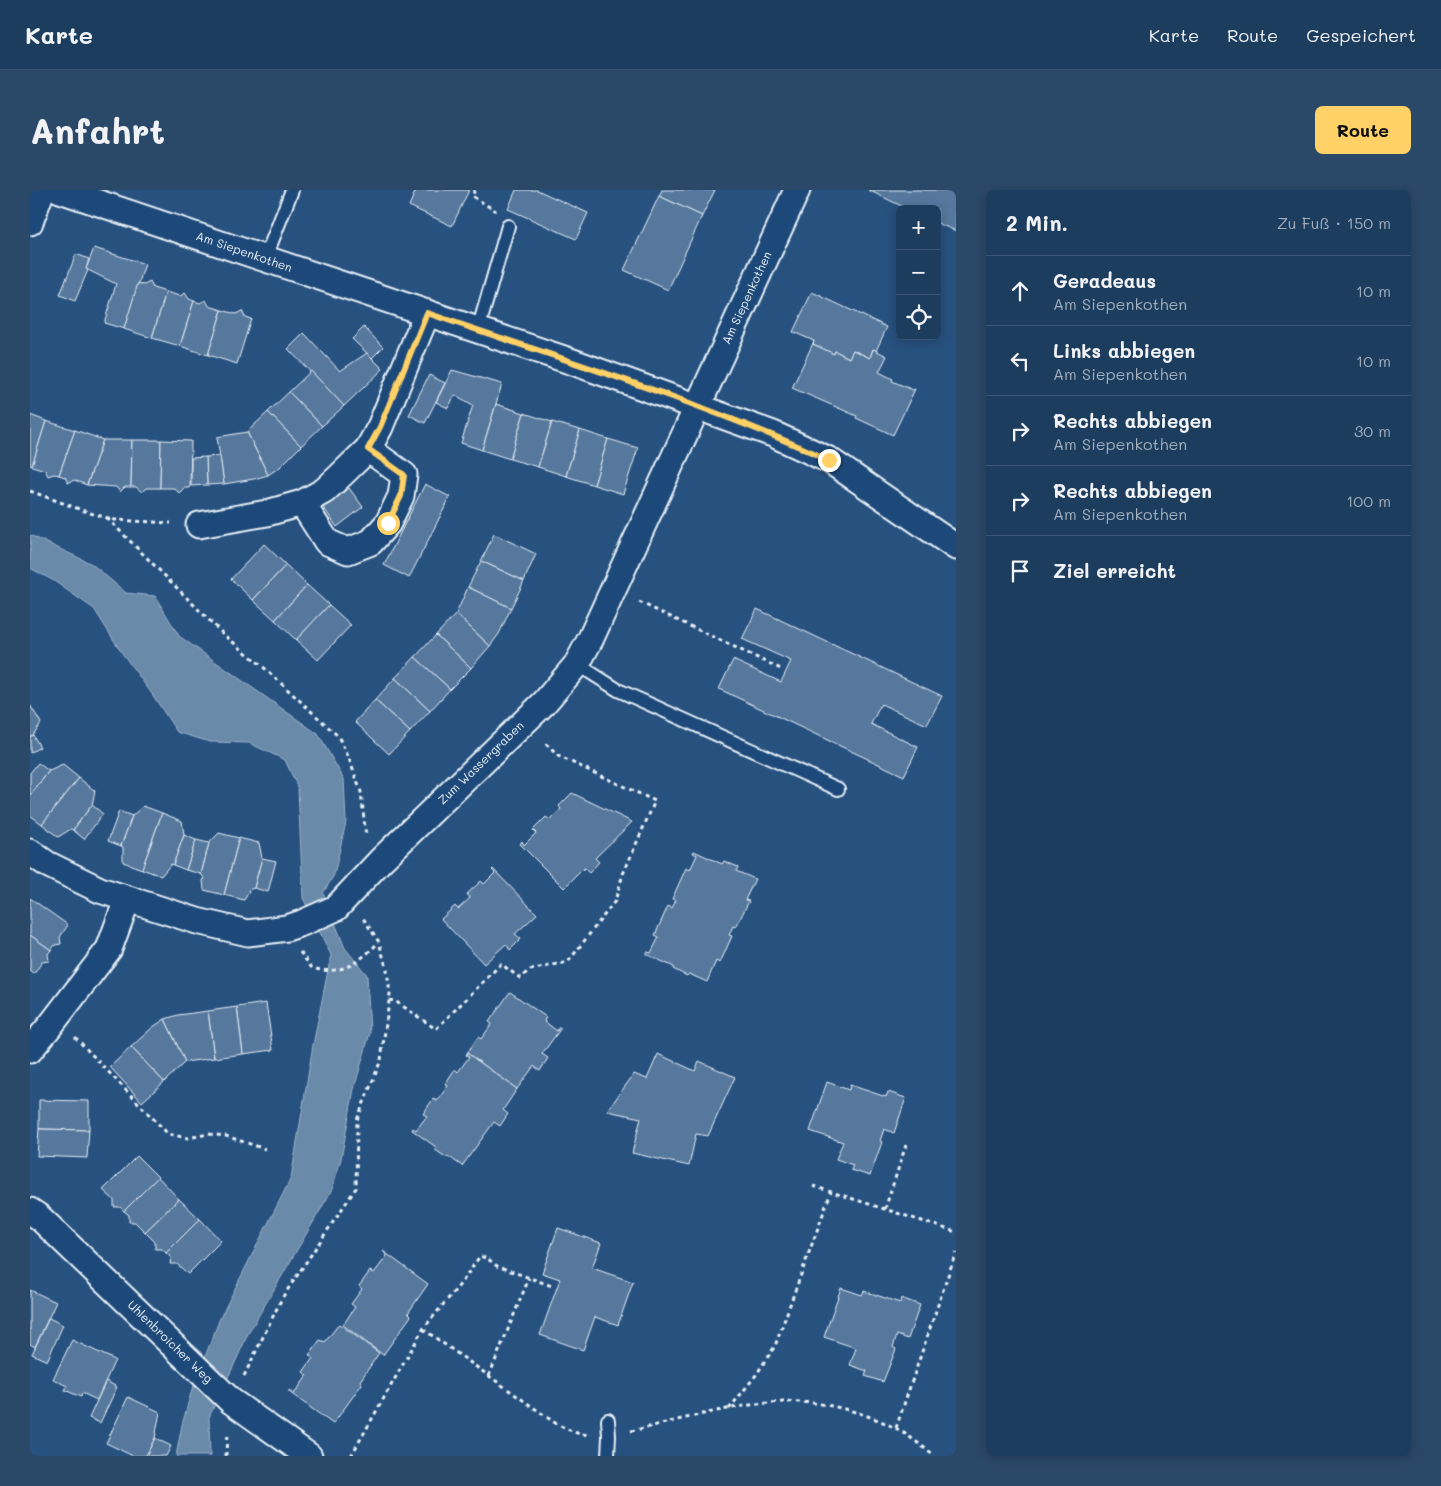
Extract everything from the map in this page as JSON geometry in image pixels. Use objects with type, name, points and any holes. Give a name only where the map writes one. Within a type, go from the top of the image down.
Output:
[{"type":"street","points":[[30,222],[42,190]]},
{"type":"street","name":"Am Siepenkothen","points":[[60,190],[478,330],[773,434],[829,460],[956,547]]},
{"type":"street","name":"Am Siepenkothen","points":[[697,406],[797,190]]},
{"type":"street","points":[[199,524],[267,513],[302,503],[324,491],[368,449],[380,427],[427,313]]},
{"type":"street","name":"Zum Wassergraben","points":[[30,852],[47,864],[100,890],[198,921],[248,933],[287,928],[302,923],[341,903],[381,860],[544,703],[577,664],[697,406]]},
{"type":"street","points":[[302,503],[327,542],[348,551],[371,542],[388,523],[401,496],[404,475],[368,449]]},
{"type":"street","points":[[30,1050],[57,1018],[109,949],[127,900]]},
{"type":"street","name":"Uhlenbroicher Weg","points":[[33,1211],[231,1401],[309,1456]]},
{"type":"lane","points":[[265,259],[292,190]]},
{"type":"lane","points":[[478,330],[508,226]]},
{"type":"lane","points":[[577,664],[618,690],[838,789]]},
{"type":"lane","points":[[608,1420],[608,1456]]},
{"type":"path","points":[[475,190],[472,196],[499,213],[508,226]]},
{"type":"path","points":[[30,491],[107,518],[143,522],[199,524]]},
{"type":"path","points":[[107,518],[223,634],[260,664],[338,736],[348,756],[361,792],[366,840],[381,860]]},
{"type":"path","points":[[613,590],[781,669]]},
{"type":"path","points":[[389,1000],[395,1001],[436,1029],[501,964],[520,978],[530,970],[568,962],[615,902],[623,874],[655,801],[558,756],[524,721]]},
{"type":"path","points":[[226,1456],[226,1436],[231,1401],[282,1298],[356,1188],[357,1120],[381,1060],[389,1000],[387,970],[379,942],[365,920],[341,903]]},
{"type":"path","points":[[325,971],[331,972],[351,966],[379,942]]},
{"type":"path","points":[[57,1018],[168,1134],[188,1138],[208,1134],[226,1136],[265,1149]]},
{"type":"path","points":[[885,1209],[906,1145]]},
{"type":"path","points":[[813,1186],[956,1232]]},
{"type":"path","points":[[729,1409],[756,1375],[775,1346],[831,1192]]},
{"type":"path","points":[[896,1428],[956,1252]]},
{"type":"path","points":[[351,1456],[423,1329],[462,1282],[480,1256],[497,1266],[552,1286]]},
{"type":"path","points":[[489,1376],[529,1278]]},
{"type":"path","points":[[423,1329],[558,1425],[577,1434],[609,1436],[729,1409],[788,1401],[825,1404],[865,1416],[896,1428],[934,1456]]},
{"type":"water","points":[[30,535],[92,564],[126,593],[155,596],[179,636],[318,734],[344,779],[346,822],[334,875],[323,893],[345,948],[367,975],[370,1033],[354,1089],[341,1159],[332,1190],[248,1334],[209,1417],[210,1456],[176,1456],[182,1425],[191,1393],[220,1318],[291,1178],[313,1045],[331,955],[303,898],[298,788],[285,760],[249,743],[210,742],[177,732],[94,609],[54,581],[30,568]]},
{"type":"building","points":[[416,190],[469,190],[452,226],[409,206]]},
{"type":"building","points":[[516,190],[537,190],[588,213],[576,239],[508,209]]},
{"type":"building","points":[[662,190],[715,190],[702,216],[659,196]]},
{"type":"building","points":[[868,190],[956,190],[956,231],[941,225],[941,205],[900,205]]},
{"type":"building","points":[[659,196],[702,216],[668,290],[624,270]]},
{"type":"building","points":[[94,248],[145,264],[124,329],[104,323],[116,284],[86,269]]},
{"type":"building","points":[[76,254],[89,259],[86,269],[88,270],[75,301],[60,295]]},
{"type":"building","points":[[150,282],[153,288],[166,292],[152,338],[124,329],[138,283],[144,285]]},
{"type":"building","points":[[166,292],[180,296],[185,293],[189,299],[194,301],[180,346],[152,338]]},
{"type":"building","points":[[812,292],[887,327],[876,351],[873,349],[870,358],[853,350],[849,358],[835,351],[834,354],[813,344],[814,341],[793,332]]},
{"type":"building","points":[[206,300],[209,306],[222,310],[208,355],[180,346],[194,301],[200,303]]},
{"type":"building","points":[[222,310],[236,314],[242,311],[245,317],[251,319],[237,364],[208,355]]},
{"type":"building","points":[[364,327],[383,347],[372,358],[352,339]]},
{"type":"building","points":[[304,333],[340,371],[367,353],[383,369],[344,406],[288,349]]},
{"type":"building","points":[[814,341],[813,344],[834,354],[835,351],[849,358],[853,350],[870,358],[873,349],[887,356],[879,372],[893,379],[892,381],[913,390],[915,389],[893,435],[856,418],[857,416],[792,388]]},
{"type":"building","points":[[452,370],[502,384],[482,450],[461,443],[473,405],[455,395],[448,408],[436,402]]},
{"type":"building","points":[[311,371],[344,406],[322,426],[289,392]]},
{"type":"building","points":[[429,375],[445,383],[425,423],[409,415]]},
{"type":"building","points":[[289,392],[322,426],[301,446],[268,412]]},
{"type":"building","points":[[496,404],[524,413],[510,459],[482,450]]},
{"type":"building","points":[[268,412],[301,446],[280,467],[268,475],[247,432]]},
{"type":"building","points":[[524,413],[552,422],[538,467],[510,459]]},
{"type":"building","points":[[30,415],[46,421],[32,466],[30,465]]},
{"type":"building","points":[[46,421],[75,430],[59,475],[48,476],[45,470],[32,466]]},
{"type":"building","points":[[552,422],[580,430],[566,476],[538,467]]},
{"type":"building","points":[[75,430],[103,440],[87,485],[74,480],[68,483],[65,477],[59,475]]},
{"type":"building","points":[[580,430],[608,439],[594,485],[566,476]]},
{"type":"building","points":[[247,432],[268,475],[224,484],[217,437]]},
{"type":"building","points":[[608,439],[638,448],[623,494],[594,485]]},
{"type":"building","points":[[103,440],[132,440],[131,487],[125,487],[120,492],[116,487],[87,485]]},
{"type":"building","points":[[132,440],[161,440],[160,488],[146,488],[142,492],[136,487],[131,487]]},
{"type":"building","points":[[161,440],[191,441],[190,488],[184,488],[179,493],[174,488],[160,488]]},
{"type":"building","points":[[220,456],[224,484],[207,485],[206,457]]},
{"type":"building","points":[[206,457],[207,485],[191,486],[191,458]]},
{"type":"building","points":[[425,484],[450,497],[409,578],[384,565]]},
{"type":"building","points":[[349,488],[363,507],[337,527],[323,507]]},
{"type":"building","points":[[494,534],[536,554],[524,581],[481,561]]},
{"type":"building","points":[[264,544],[286,565],[253,600],[231,579]]},
{"type":"building","points":[[481,561],[524,581],[511,608],[468,587]]},
{"type":"building","points":[[286,565],[307,585],[275,620],[253,600]]},
{"type":"building","points":[[307,585],[329,605],[296,640],[275,620]]},
{"type":"building","points":[[468,587],[511,608],[499,634],[490,646],[456,614]]},
{"type":"building","points":[[329,605],[351,625],[318,660],[296,640]]},
{"type":"building","points":[[757,609],[942,696],[927,725],[881,704],[871,724],[918,747],[904,776],[719,689],[733,660],[781,682],[791,661],[742,639]]},
{"type":"building","points":[[456,614],[490,646],[471,668],[436,635]]},
{"type":"building","points":[[436,635],[471,668],[450,689],[415,657]]},
{"type":"building","points":[[415,657],[450,689],[430,711],[395,678]]},
{"type":"building","points":[[395,678],[430,711],[410,732],[375,700]]},
{"type":"building","points":[[375,700],[410,732],[389,754],[355,722]]},
{"type":"building","points":[[30,705],[41,723],[30,737]]},
{"type":"building","points":[[33,735],[40,747],[30,753],[30,737]]},
{"type":"building","points":[[38,763],[49,771],[30,796],[30,773]]},
{"type":"building","points":[[63,765],[79,778],[42,824],[30,815],[30,796],[49,771]]},
{"type":"building","points":[[79,778],[95,791],[92,805],[73,830],[71,829],[58,837],[42,824]]},
{"type":"building","points":[[572,793],[632,822],[595,858],[599,862],[589,873],[584,868],[564,888],[520,844],[522,841],[524,845],[536,833],[533,830],[546,817],[550,820],[561,809],[559,806]]},
{"type":"building","points":[[92,805],[103,814],[84,839],[73,830]]},
{"type":"building","points":[[143,806],[162,813],[142,869],[123,862],[123,847],[121,846],[132,816]]},
{"type":"building","points":[[119,811],[132,816],[121,846],[108,841]]},
{"type":"building","points":[[162,813],[182,821],[184,835],[173,865],[171,864],[161,876],[142,869]]},
{"type":"building","points":[[219,833],[239,838],[224,895],[204,890],[203,880],[205,879],[201,874],[209,843]]},
{"type":"building","points":[[184,835],[196,840],[186,870],[173,865]]},
{"type":"building","points":[[239,838],[259,843],[262,858],[254,888],[248,890],[249,892],[244,900],[224,895]]},
{"type":"building","points":[[196,840],[209,843],[201,874],[186,870]]},
{"type":"building","points":[[694,851],[722,864],[724,861],[738,867],[736,871],[755,879],[745,900],[749,901],[736,927],[733,926],[729,935],[732,936],[720,963],[716,961],[707,982],[689,974],[687,976],[673,969],[674,967],[646,954],[647,952],[651,953],[659,937],[655,935],[668,906],[672,908],[676,900],[672,899],[686,868],[690,870],[697,855],[693,853]]},
{"type":"building","points":[[262,858],[276,861],[268,892],[254,888]]},
{"type":"building","points":[[493,869],[537,914],[515,934],[521,939],[510,950],[506,944],[484,964],[441,919],[455,906],[458,909],[470,898],[467,894],[481,881],[484,884],[495,873]]},
{"type":"building","points":[[30,898],[68,925],[60,937],[61,944],[55,945],[51,950],[30,935]]},
{"type":"building","points":[[30,935],[51,950],[48,954],[49,961],[42,962],[34,974],[30,971]]},
{"type":"building","points":[[510,992],[546,1017],[544,1021],[557,1031],[559,1027],[561,1028],[542,1054],[548,1058],[540,1071],[534,1066],[517,1089],[467,1053],[478,1037],[481,1039],[492,1024],[489,1022]]},
{"type":"building","points":[[266,1003],[273,1050],[243,1054],[237,1007]]},
{"type":"building","points":[[237,1007],[243,1054],[214,1058],[208,1011]]},
{"type":"building","points":[[208,1011],[214,1058],[185,1062],[165,1019],[178,1015]]},
{"type":"building","points":[[165,1019],[185,1062],[164,1082],[131,1047]]},
{"type":"building","points":[[131,1047],[164,1082],[142,1102],[110,1067]]},
{"type":"building","points":[[467,1053],[517,1089],[503,1110],[508,1114],[500,1126],[494,1122],[462,1166],[434,1149],[436,1147],[412,1130],[413,1128],[416,1130],[427,1116],[423,1114],[433,1099],[437,1101],[448,1086],[445,1084],[455,1069],[458,1072],[469,1057],[466,1055]]},
{"type":"building","points":[[658,1054],[695,1071],[699,1061],[735,1077],[708,1136],[696,1134],[689,1166],[632,1153],[641,1118],[607,1111],[634,1074],[647,1079]]},
{"type":"building","points":[[827,1082],[849,1090],[850,1085],[886,1097],[888,1092],[906,1098],[894,1133],[884,1129],[880,1141],[882,1142],[870,1176],[851,1170],[853,1165],[836,1159],[843,1142],[810,1131]]},
{"type":"building","points":[[39,1100],[89,1101],[89,1130],[39,1129]]},
{"type":"building","points":[[39,1129],[89,1130],[87,1158],[37,1156]]},
{"type":"building","points":[[137,1156],[158,1177],[124,1211],[120,1207],[114,1207],[114,1200],[103,1190]]},
{"type":"building","points":[[158,1177],[179,1199],[145,1232],[135,1222],[129,1222],[129,1215],[124,1211]]},
{"type":"building","points":[[179,1199],[200,1219],[166,1253],[162,1249],[155,1249],[155,1242],[145,1232]]},
{"type":"building","points":[[200,1219],[221,1241],[188,1274],[177,1264],[170,1264],[171,1257],[166,1253]]},
{"type":"building","points":[[558,1228],[601,1243],[592,1268],[633,1282],[618,1325],[595,1317],[583,1350],[540,1335],[560,1279],[542,1273]]},
{"type":"building","points":[[383,1251],[428,1284],[408,1313],[411,1316],[383,1355],[343,1325],[355,1307],[351,1304],[362,1289],[359,1286],[370,1271],[374,1273],[387,1256]]},
{"type":"building","points":[[841,1288],[862,1295],[864,1291],[900,1303],[901,1298],[920,1305],[908,1339],[897,1335],[893,1347],[896,1349],[883,1382],[865,1376],[867,1371],[850,1365],[856,1348],[824,1337]]},
{"type":"building","points":[[30,1290],[56,1302],[35,1347],[30,1344]]},
{"type":"building","points":[[49,1318],[63,1325],[47,1361],[32,1354]]},
{"type":"building","points":[[339,1324],[379,1353],[360,1381],[362,1384],[333,1424],[289,1392],[289,1390],[294,1394],[307,1376],[303,1372],[313,1358],[309,1355],[320,1340],[325,1342]]},
{"type":"building","points":[[72,1340],[115,1360],[97,1400],[82,1393],[81,1397],[65,1390],[67,1386],[53,1379]]},
{"type":"building","points":[[106,1381],[117,1387],[100,1423],[89,1418]]},
{"type":"building","points":[[128,1397],[160,1412],[155,1438],[146,1456],[133,1456],[106,1443]]},
{"type":"building","points":[[155,1438],[171,1446],[166,1456],[146,1456]]},
{"type":"route","points":[[388,523],[401,496],[404,475],[368,449],[380,427],[427,313],[697,406],[773,434],[829,460]]}]
